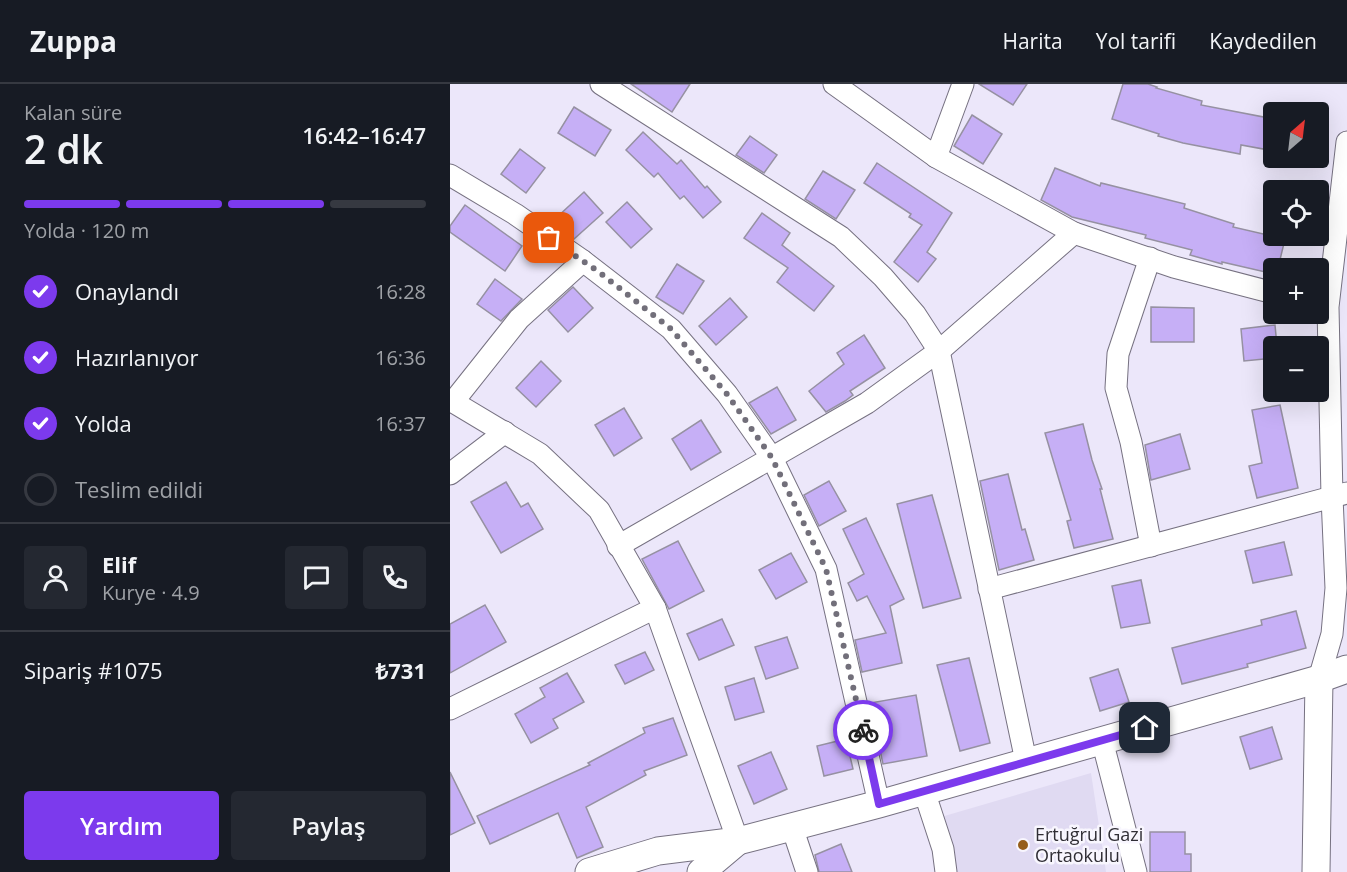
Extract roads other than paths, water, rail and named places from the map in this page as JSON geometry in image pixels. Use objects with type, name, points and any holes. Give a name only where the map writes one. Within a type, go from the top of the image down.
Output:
[{"type":"street","points":[[601,84],[841,237],[883,278],[915,314],[939,351],[1026,761]]},
{"type":"street","points":[[834,84],[936,157],[1074,233],[1150,258],[1263,290]]},
{"type":"street","points":[[936,157],[963,84]]},
{"type":"street","points":[[1316,872],[1319,679],[1332,634],[1340,622],[1336,588],[1340,495],[1331,304],[1347,142]]},
{"type":"street","points":[[450,176],[515,214],[583,261],[671,329],[727,394],[772,458],[826,569],[879,804]]},
{"type":"street","points":[[618,546],[867,403],[939,351],[1074,233]]},
{"type":"street","points":[[1150,258],[1118,354],[1116,388],[1131,442],[1150,546]]},
{"type":"street","points":[[583,261],[519,319],[452,401],[540,454],[599,510],[655,608],[738,841]]},
{"type":"street","points":[[450,474],[505,432]]},
{"type":"street","points":[[989,589],[1340,495]]},
{"type":"street","points":[[450,709],[655,608]]},
{"type":"street","points":[[590,872],[658,851],[738,841],[879,804],[1319,679],[1347,669]]},
{"type":"street","points":[[1102,740],[1136,872]]},
{"type":"street","points":[[924,791],[943,849],[946,872]]},
{"type":"street","points":[[792,827],[807,872]]},
{"type":"street","points":[[701,872],[738,841]]},
{"type":"place","name":"Ertuğrul Gazi Ortaokulu","points":[[1023,845]]}]
